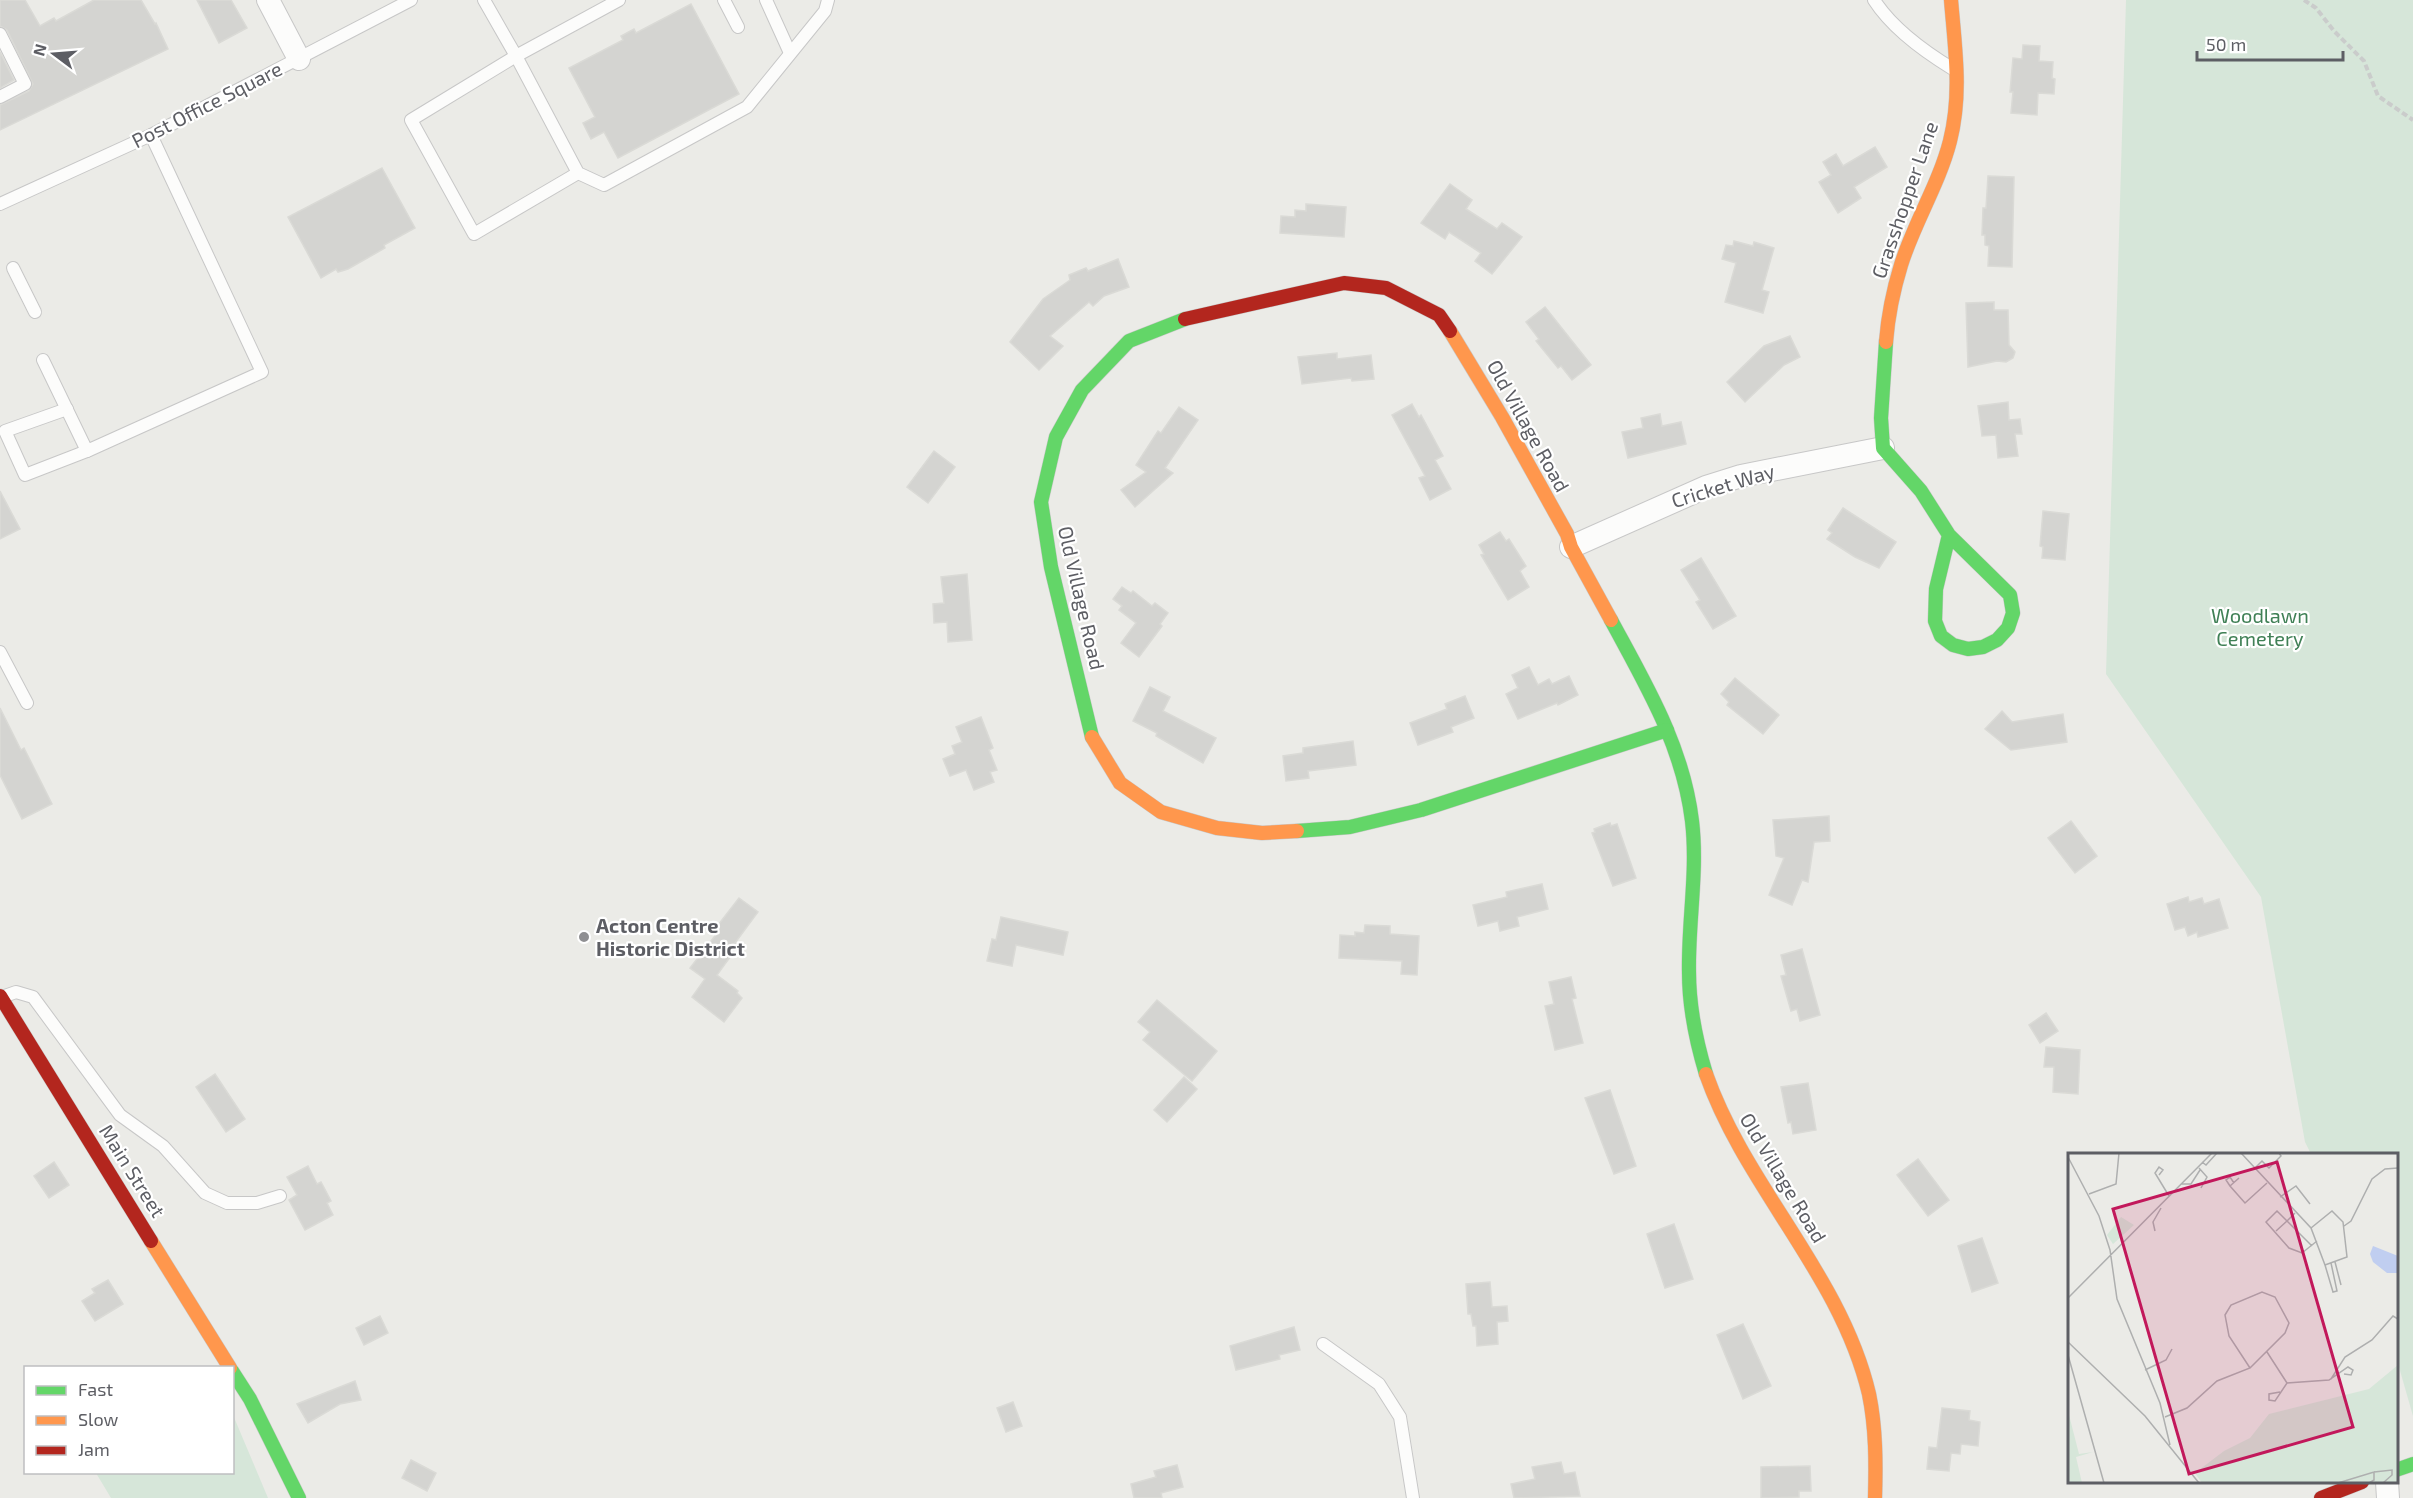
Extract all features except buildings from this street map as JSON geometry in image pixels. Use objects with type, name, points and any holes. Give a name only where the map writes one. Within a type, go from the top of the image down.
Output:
[{"type":"street","points":[[268,0],[299,59]]},
{"type":"street","name":"Grasshopper Lane","points":[[1882,448],[1881,418],[1888,314],[1908,245],[1949,144],[1958,91],[1951,0]]},
{"type":"street","name":"Old Village Road","points":[[1667,730],[1421,810],[1350,826],[1262,833],[1216,828],[1161,812],[1120,783],[1091,735],[1077,668],[1051,567],[1041,501],[1056,437],[1082,390],[1129,342],[1181,320],[1344,283],[1386,288],[1439,315],[1502,417],[1567,534],[1626,646],[1677,750],[1692,824],[1690,997],[1707,1077],[1727,1125],[1753,1173],[1823,1283],[1838,1311],[1854,1350],[1868,1390],[1872,1420],[1875,1498]]},
{"type":"street","points":[[1882,448],[1921,491],[1948,535],[2010,595],[2014,607],[2012,621],[2006,631],[1989,645],[1974,649],[1959,648],[1944,639],[1937,628],[1934,612],[1935,597],[1948,535]]},
{"type":"street","name":"Cricket Way","points":[[1572,547],[1706,487],[1764,471],[1882,448]]},
{"type":"street","name":"Main Street","points":[[0,997],[229,1366]]},
{"type":"street","name":"Main Street","points":[[234,1374],[250,1399],[299,1498]]},
{"type":"street","points":[[2398,1470],[2413,1464]]},
{"type":"street","points":[[2321,1498],[2359,1483]]},
{"type":"street","points":[[2387,1483],[2388,1498]]},
{"type":"lane","name":"Post Office Square","points":[[0,204],[152,135],[411,0]]},
{"type":"lane","points":[[484,0],[578,173],[604,185],[747,107],[825,10],[828,0]]},
{"type":"lane","points":[[578,173],[474,234],[411,120],[516,56],[619,0]]},
{"type":"lane","points":[[724,0],[738,27]]},
{"type":"lane","points":[[766,0],[790,53]]},
{"type":"lane","points":[[1874,0],[1881,12],[1930,55],[1957,71]]},
{"type":"lane","points":[[0,34],[25,84],[0,97]]},
{"type":"lane","points":[[67,409],[5,431],[25,475],[87,451],[262,372],[152,135]]},
{"type":"lane","points":[[13,268],[35,312]]},
{"type":"lane","points":[[43,360],[87,451]]},
{"type":"lane","points":[[0,652],[27,703]]},
{"type":"lane","points":[[0,997],[16,992],[33,997],[120,1115],[163,1146],[205,1193],[227,1203],[257,1203],[280,1196]]},
{"type":"lane","points":[[1323,1344],[1379,1384],[1400,1417],[1413,1498]]},
{"type":"path","points":[[2304,0],[2316,8],[2334,31],[2364,61],[2378,96],[2413,120]]},
{"type":"green space","name":"Woodlawn Cemetery","points":[[2126,0],[2413,0],[2413,1416],[2398,1364],[2398,1153],[2310,1153],[2305,1142],[2261,897],[2106,674]]},
{"type":"green space","points":[[234,1417],[268,1498],[111,1498],[97,1474],[234,1474]]},
{"type":"traffic: fast","points":[[1092,737],[1051,567],[1041,502],[1056,437],[1082,390],[1129,341],[1185,319]]},
{"type":"traffic: fast","points":[[1886,342],[1881,418],[1883,448],[1921,491],[1949,535],[2010,595],[2013,613],[2008,628],[1997,640],[1983,647],[1968,649],[1953,645],[1941,636],[1935,621],[1936,589],[1949,535]]},
{"type":"traffic: fast","points":[[1611,620],[1672,742],[1687,793],[1694,840],[1689,985],[1694,1024],[1706,1074]]},
{"type":"traffic: fast","points":[[1297,831],[1350,827],[1421,810],[1667,730]]},
{"type":"traffic: fast","points":[[234,1374],[250,1399],[299,1498]]},
{"type":"traffic: fast","points":[[2398,1469],[2413,1464]]},
{"type":"traffic: slow","points":[[1886,342],[1891,304],[1901,265],[1940,173],[1954,123],[1957,88],[1951,0]]},
{"type":"traffic: slow","points":[[1450,331],[1502,417],[1567,534],[1571,547],[1611,620]]},
{"type":"traffic: slow","points":[[1092,737],[1120,783],[1161,812],[1217,828],[1262,833],[1297,831]]},
{"type":"traffic: slow","points":[[1706,1074],[1723,1116],[1744,1155],[1816,1271],[1856,1351],[1869,1394],[1873,1420],[1875,1498]]},
{"type":"traffic: slow","points":[[151,1241],[229,1366]]},
{"type":"traffic: jam","points":[[1185,319],[1344,283],[1386,288],[1439,315],[1450,331]]},
{"type":"traffic: jam","points":[[0,996],[151,1241]]},
{"type":"traffic: jam","points":[[2321,1498],[2359,1483]]},
{"type":"place","name":"Acton Centre Historic District","points":[[584,937]]}]
